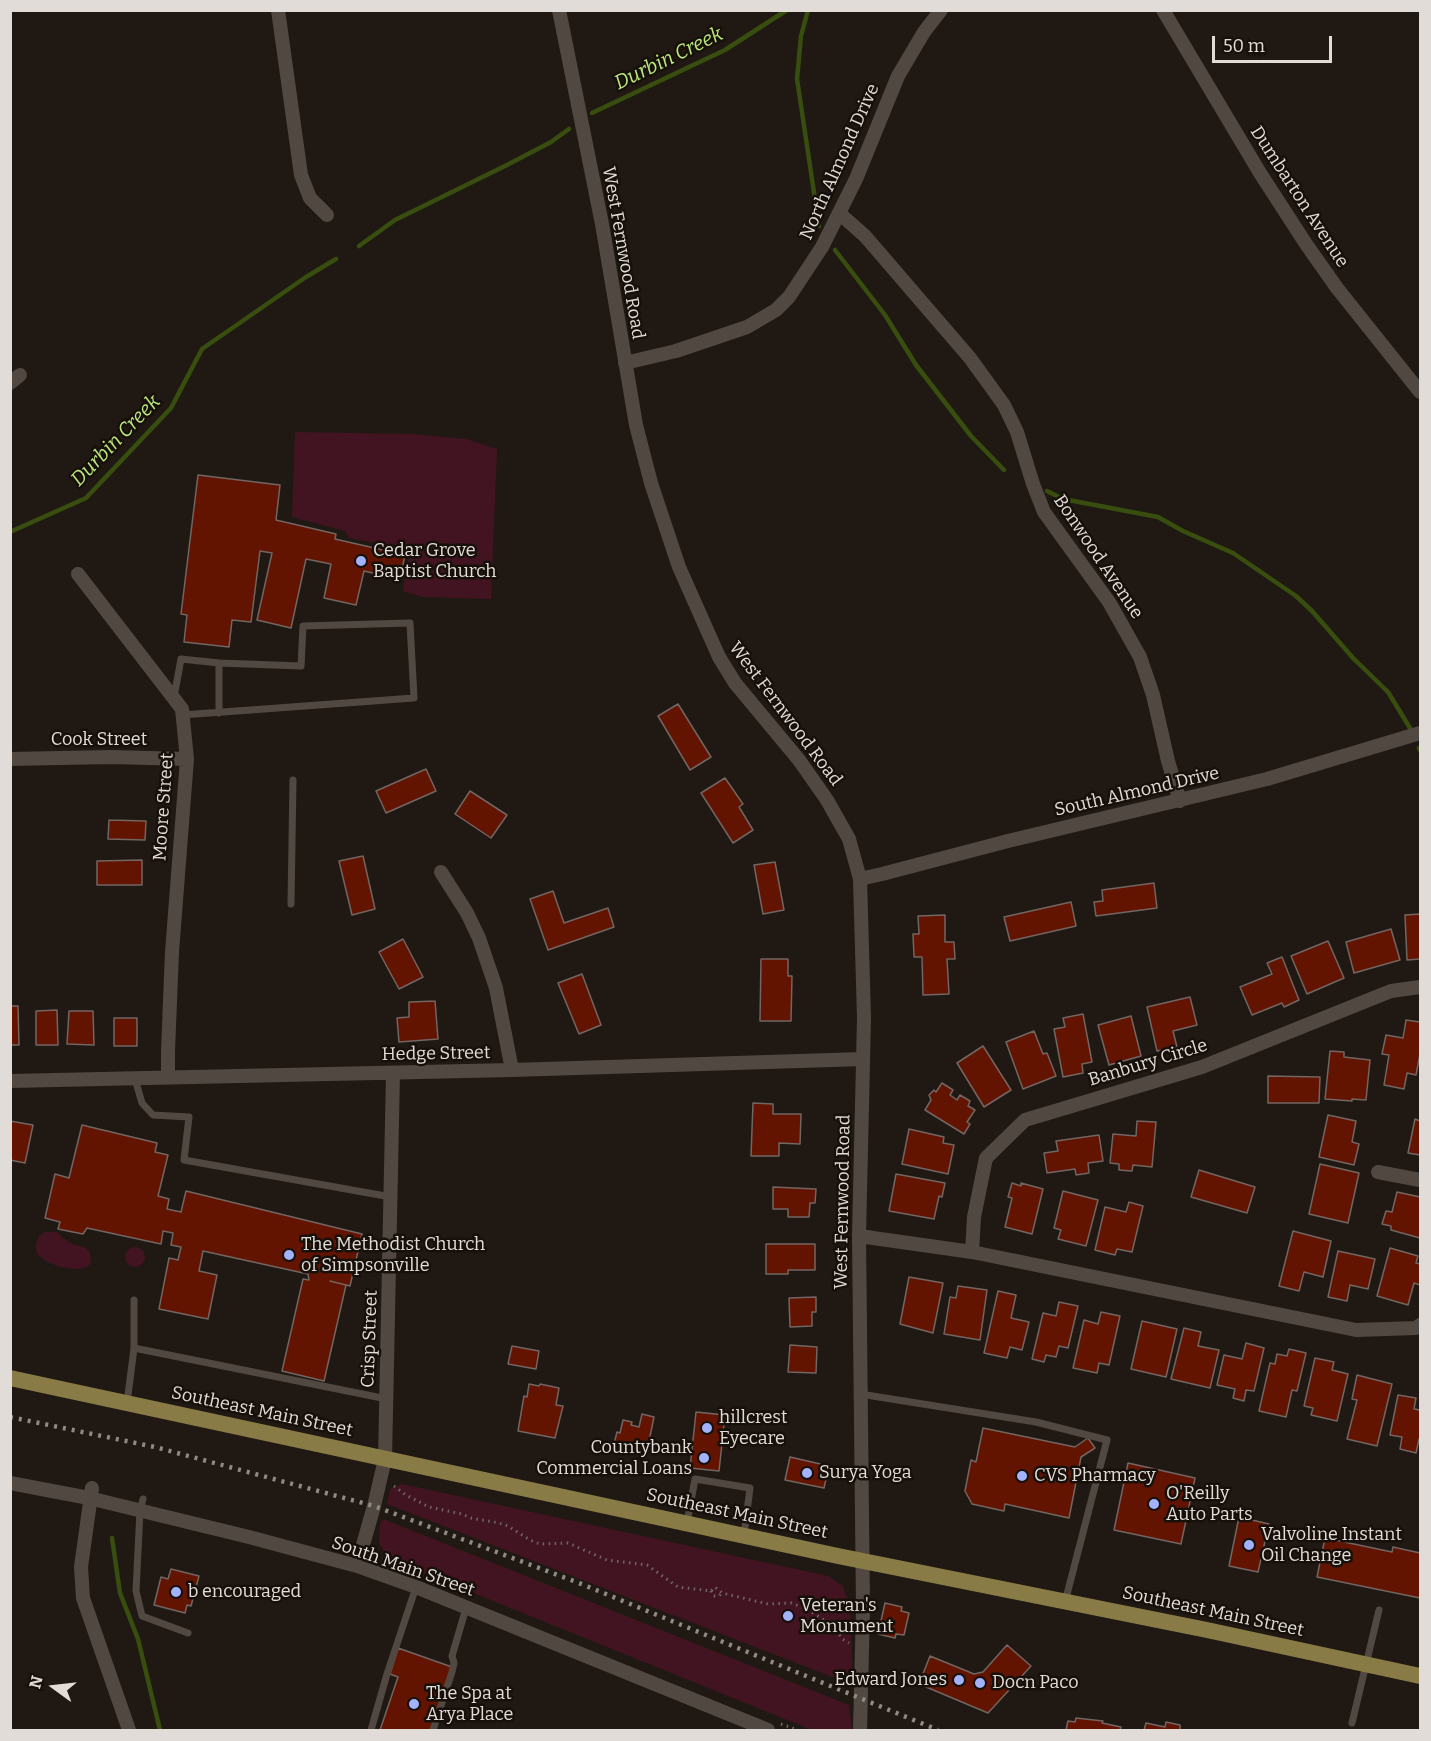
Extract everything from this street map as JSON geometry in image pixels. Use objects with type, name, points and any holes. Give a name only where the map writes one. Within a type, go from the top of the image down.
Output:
[{"type":"main road","name":"Southeast Main Street","points":[[10,1378],[862,1560],[1420,1676]]},
{"type":"street","points":[[278,10],[301,175],[310,198],[327,215]]},
{"type":"street","name":"West Fernwood Road","points":[[559,10],[602,224],[636,425],[651,483],[679,567],[707,635],[735,683],[799,760],[827,800],[849,839],[860,879],[864,1018],[859,1236],[863,1608],[860,1731]]},
{"type":"street","name":"North Almond Drive","points":[[624,363],[676,351],[747,327],[776,310],[796,287],[822,247],[856,179],[898,76],[940,10]]},
{"type":"street","name":"Dumbarton Avenue","points":[[1162,10],[1260,173],[1306,244],[1420,392]]},
{"type":"street","name":"Bonwood Avenue","points":[[839,213],[865,236],[970,358],[1004,405],[1017,432],[1044,512],[1109,602],[1140,657],[1153,695],[1180,801]]},
{"type":"street","name":"Moore Street","points":[[78,574],[182,709],[188,759],[172,952],[168,1077]]},
{"type":"street","name":"South Almond Drive","points":[[860,879],[1267,779],[1420,734]]},
{"type":"street","name":"Cook Street","points":[[10,759],[110,757],[188,759]]},
{"type":"street","points":[[441,872],[467,914],[483,950],[501,1009],[512,1070]]},
{"type":"street","name":"Banbury Circle","points":[[972,1252],[974,1217],[986,1158],[1025,1120],[1202,1067],[1391,991],[1420,987]]},
{"type":"street","name":"Hedge Street","points":[[10,1081],[512,1070],[863,1059]]},
{"type":"street","name":"Crisp Street","points":[[357,1566],[385,1459],[393,1073]]},
{"type":"street","points":[[1378,1172],[1420,1180]]},
{"type":"street","points":[[859,1236],[972,1252],[1356,1330],[1416,1328],[1420,1325]]},
{"type":"street","name":"South Main Street","points":[[10,1483],[90,1493],[142,1505],[357,1566],[416,1587],[768,1731]]},
{"type":"street","points":[[90,1493],[81,1568],[83,1598],[129,1731]]},
{"type":"lane","points":[[174,698],[181,659],[301,666],[303,626],[410,623],[414,698],[183,715]]},
{"type":"lane","points":[[219,663],[219,713]]},
{"type":"lane","points":[[291,904],[293,780]]},
{"type":"lane","points":[[135,1079],[142,1103],[153,1115],[189,1117],[184,1160],[391,1197]]},
{"type":"lane","points":[[127,1403],[134,1348],[134,1300]]},
{"type":"lane","points":[[134,1348],[387,1400]]},
{"type":"lane","points":[[860,1394],[1036,1422],[1107,1440],[1065,1602]]},
{"type":"lane","points":[[687,1523],[695,1479],[750,1488],[744,1535]]},
{"type":"lane","points":[[142,1505],[136,1591],[142,1616],[188,1633]]},
{"type":"lane","points":[[371,1731],[416,1587]]},
{"type":"lane","points":[[433,1730],[452,1672],[454,1663],[452,1656],[466,1608]]},
{"type":"lane","points":[[1352,1723],[1379,1610]]},
{"type":"path","points":[[380,1480],[429,1507],[499,1523],[540,1544],[568,1543],[607,1560],[648,1565],[678,1587],[711,1590],[716,1587],[722,1593],[768,1604],[791,1603],[805,1608],[836,1628],[842,1639],[861,1651]]},
{"type":"path","points":[[711,1590],[712,1595],[715,1596],[722,1593]]},
{"type":"shaded area","points":[[295,432],[411,434],[466,439],[497,449],[491,599],[423,597],[403,591],[410,550],[349,538],[345,531],[292,517]]},
{"type":"shaded area","points":[[45,1232],[58,1232],[62,1238],[86,1248],[90,1252],[91,1263],[87,1267],[76,1269],[60,1267],[46,1261],[37,1254],[36,1245],[39,1236]]},
{"type":"shaded area","points":[[135,1247],[142,1250],[145,1257],[142,1264],[135,1267],[128,1264],[125,1257],[128,1250]]},
{"type":"shaded area","points":[[402,1484],[828,1576],[843,1586],[850,1608],[853,1685],[387,1504],[390,1489]]},
{"type":"shaded area","points":[[383,1519],[849,1705],[852,1730],[812,1730],[387,1558],[379,1543],[380,1523]]},
{"type":"building","name":"Cedar Grove Baptist Church","points":[[198,475],[280,485],[276,520],[336,534],[335,539],[405,555],[400,579],[364,571],[356,605],[324,598],[331,564],[306,559],[291,628],[257,620],[272,553],[260,551],[251,622],[232,620],[229,647],[184,642],[187,615],[181,614]]},
{"type":"building","points":[[678,704],[711,757],[690,770],[658,716]]},
{"type":"building","points":[[426,769],[436,791],[386,813],[376,791]]},
{"type":"building","points":[[725,778],[743,804],[739,807],[753,830],[733,843],[701,793]]},
{"type":"building","points":[[470,791],[507,815],[491,838],[455,814]]},
{"type":"building","points":[[109,820],[146,821],[145,840],[108,839]]},
{"type":"building","points":[[363,856],[375,909],[352,915],[339,861]]},
{"type":"building","points":[[142,860],[142,885],[97,885],[97,861]]},
{"type":"building","points":[[775,862],[784,910],[763,914],[754,865]]},
{"type":"building","points":[[1154,883],[1157,908],[1096,916],[1094,902],[1103,901],[1102,890]]},
{"type":"building","points":[[553,891],[564,923],[608,908],[614,927],[548,950],[530,899]]},
{"type":"building","points":[[1071,902],[1076,926],[1010,941],[1004,917]]},
{"type":"building","points":[[1420,914],[1420,959],[1407,960],[1405,915]]},
{"type":"building","points":[[945,915],[945,942],[954,942],[955,959],[947,959],[949,994],[923,995],[922,957],[914,957],[913,934],[919,934],[918,916]]},
{"type":"building","points":[[1391,929],[1400,960],[1354,973],[1346,942]]},
{"type":"building","points":[[403,939],[423,977],[399,989],[379,952]]},
{"type":"building","points":[[1328,941],[1344,978],[1307,994],[1291,956]]},
{"type":"building","points":[[1282,957],[1299,1000],[1284,1007],[1282,1003],[1252,1015],[1240,987],[1272,974],[1267,963]]},
{"type":"building","points":[[761,959],[788,959],[788,976],[792,976],[791,1021],[760,1021]]},
{"type":"building","points":[[582,974],[601,1025],[579,1034],[558,983]]},
{"type":"building","points":[[1190,997],[1197,1025],[1173,1031],[1177,1047],[1157,1051],[1147,1007]]},
{"type":"building","points":[[435,1001],[438,1039],[399,1042],[397,1018],[409,1017],[409,1002]]},
{"type":"building","points":[[10,1006],[18,1006],[19,1045],[10,1045]]},
{"type":"building","points":[[57,1010],[58,1045],[36,1045],[36,1011]]},
{"type":"building","points":[[69,1011],[93,1011],[94,1045],[67,1044]]},
{"type":"building","points":[[1083,1014],[1092,1062],[1082,1064],[1083,1073],[1063,1077],[1054,1029],[1065,1027],[1063,1018]]},
{"type":"building","points":[[1131,1016],[1141,1056],[1109,1065],[1098,1025]]},
{"type":"building","points":[[114,1018],[137,1018],[137,1046],[114,1046]]},
{"type":"building","points":[[1406,1020],[1420,1022],[1420,1054],[1416,1075],[1407,1073],[1404,1089],[1384,1085],[1389,1055],[1382,1054],[1386,1035],[1403,1038]]},
{"type":"building","points":[[1034,1031],[1043,1054],[1047,1053],[1056,1076],[1023,1089],[1006,1042]]},
{"type":"building","points":[[983,1046],[1011,1090],[984,1107],[957,1063]]},
{"type":"building","points":[[1330,1051],[1344,1052],[1344,1057],[1370,1060],[1366,1100],[1325,1099]]},
{"type":"building","points":[[1268,1076],[1320,1077],[1319,1103],[1268,1103]]},
{"type":"building","points":[[942,1083],[953,1090],[950,1095],[957,1100],[960,1095],[970,1101],[968,1106],[975,1110],[967,1122],[970,1124],[964,1134],[925,1110],[931,1100],[929,1095],[934,1090],[936,1092]]},
{"type":"building","points":[[753,1103],[773,1104],[773,1114],[801,1114],[800,1144],[779,1143],[779,1156],[751,1156]]},
{"type":"building","points":[[1328,1115],[1356,1121],[1352,1142],[1359,1144],[1354,1165],[1319,1157]]},
{"type":"building","points":[[1415,1119],[1420,1121],[1420,1155],[1408,1153]]},
{"type":"building","points":[[10,1121],[33,1125],[25,1163],[10,1160]]},
{"type":"building","points":[[1137,1121],[1156,1122],[1152,1167],[1133,1165],[1132,1171],[1119,1170],[1119,1164],[1110,1163],[1113,1134],[1136,1136]]},
{"type":"building","name":"The Methodist Church of Simpsonville","points":[[82,1125],[157,1143],[155,1152],[168,1155],[158,1196],[169,1199],[167,1209],[181,1212],[186,1191],[362,1234],[350,1286],[346,1285],[324,1381],[282,1371],[303,1279],[309,1280],[308,1274],[203,1251],[199,1271],[217,1275],[208,1319],[159,1309],[169,1258],[178,1260],[181,1247],[171,1245],[173,1233],[163,1231],[161,1244],[87,1228],[83,1234],[58,1229],[60,1222],[45,1218],[55,1174],[69,1178]]},
{"type":"building","points":[[909,1129],[944,1137],[943,1143],[954,1145],[948,1174],[902,1164]]},
{"type":"building","points":[[1099,1135],[1103,1161],[1088,1163],[1089,1173],[1076,1175],[1075,1169],[1047,1173],[1044,1153],[1058,1151],[1056,1141]]},
{"type":"building","points":[[1320,1164],[1359,1173],[1348,1223],[1309,1214]]},
{"type":"building","points":[[1199,1170],[1255,1187],[1247,1213],[1191,1197]]},
{"type":"building","points":[[896,1174],[945,1183],[942,1197],[939,1196],[934,1219],[889,1211]]},
{"type":"building","points":[[1012,1183],[1043,1189],[1032,1234],[1005,1227],[1012,1198],[1008,1197]]},
{"type":"building","points":[[773,1187],[816,1189],[815,1203],[810,1203],[809,1217],[788,1217],[788,1209],[773,1209]]},
{"type":"building","points":[[1063,1191],[1098,1200],[1086,1246],[1058,1239],[1061,1230],[1054,1228]]},
{"type":"building","points":[[1397,1192],[1420,1197],[1420,1238],[1391,1230],[1391,1226],[1382,1224],[1386,1211],[1392,1212]]},
{"type":"building","points":[[1129,1202],[1143,1206],[1132,1252],[1117,1249],[1115,1255],[1095,1250],[1105,1207],[1126,1212]]},
{"type":"building","points":[[1293,1231],[1331,1241],[1323,1277],[1304,1272],[1299,1291],[1279,1286]]},
{"type":"building","points":[[766,1244],[815,1244],[815,1270],[788,1270],[788,1274],[766,1274]]},
{"type":"building","points":[[1390,1248],[1418,1256],[1416,1263],[1420,1264],[1420,1285],[1414,1283],[1408,1305],[1377,1296]]},
{"type":"building","points":[[1338,1251],[1375,1259],[1368,1289],[1350,1285],[1347,1301],[1328,1297]]},
{"type":"building","points":[[909,1277],[943,1283],[933,1333],[900,1324]]},
{"type":"building","points":[[958,1286],[987,1290],[980,1340],[944,1334],[950,1297],[956,1298]]},
{"type":"building","points":[[998,1291],[1016,1295],[1011,1318],[1029,1322],[1022,1350],[1010,1347],[1007,1358],[984,1353]]},
{"type":"building","points":[[816,1297],[816,1312],[812,1312],[812,1326],[790,1327],[789,1298]]},
{"type":"building","points":[[1059,1302],[1078,1306],[1068,1348],[1059,1346],[1056,1357],[1046,1355],[1044,1362],[1032,1359],[1043,1313],[1056,1316]]},
{"type":"building","points":[[1101,1312],[1120,1316],[1109,1365],[1099,1363],[1097,1373],[1073,1368],[1084,1320],[1098,1324]]},
{"type":"building","points":[[1142,1321],[1177,1329],[1166,1377],[1131,1369]]},
{"type":"building","points":[[1184,1328],[1201,1332],[1198,1346],[1219,1350],[1210,1388],[1171,1379]]},
{"type":"building","points":[[1246,1343],[1264,1348],[1254,1391],[1246,1390],[1244,1401],[1233,1398],[1235,1389],[1217,1385],[1224,1355],[1242,1359]]},
{"type":"building","points":[[790,1345],[817,1347],[816,1373],[788,1372]]},
{"type":"building","points":[[512,1346],[539,1351],[536,1369],[508,1364]]},
{"type":"building","points":[[1289,1349],[1306,1353],[1297,1391],[1292,1390],[1286,1417],[1259,1411],[1270,1363],[1275,1364],[1277,1354],[1287,1356]]},
{"type":"building","points":[[1315,1358],[1334,1362],[1332,1370],[1348,1374],[1337,1421],[1311,1415],[1313,1408],[1304,1406]]},
{"type":"building","points":[[1357,1375],[1392,1384],[1377,1446],[1347,1439],[1357,1400],[1352,1399]]},
{"type":"building","points":[[529,1384],[559,1388],[556,1405],[563,1406],[555,1438],[518,1431],[524,1396],[527,1397]]},
{"type":"building","points":[[1398,1395],[1416,1398],[1414,1409],[1420,1410],[1420,1439],[1416,1453],[1400,1449],[1402,1437],[1390,1435]]},
{"type":"building","points":[[696,1412],[725,1415],[719,1471],[690,1468]]},
{"type":"building","points":[[642,1414],[654,1417],[646,1456],[633,1453],[634,1449],[614,1444],[623,1420],[639,1427]]},
{"type":"building","name":"CVS Pharmacy","points":[[983,1428],[1075,1447],[1088,1438],[1095,1448],[1081,1457],[1069,1518],[1005,1504],[1004,1511],[972,1504],[965,1491],[971,1460],[976,1462]]},
{"type":"building","name":"Surya Yoga","points":[[790,1457],[829,1466],[824,1488],[785,1480]]},
{"type":"building","name":"O'Reilly Auto Parts","points":[[1128,1463],[1195,1478],[1181,1544],[1114,1530]]},
{"type":"building","name":"Valvoline Instant Oil Change","points":[[1239,1517],[1269,1524],[1258,1572],[1229,1566]]},
{"type":"building","points":[[1325,1538],[1392,1552],[1393,1547],[1420,1553],[1420,1598],[1317,1577]]},
{"type":"building","name":"b encouraged","points":[[171,1569],[199,1576],[191,1606],[187,1605],[185,1613],[154,1605],[161,1577],[168,1579]]},
{"type":"building","points":[[885,1603],[902,1607],[901,1611],[909,1613],[904,1635],[896,1634],[895,1638],[878,1634]]},
{"type":"building","points":[[1007,1645],[1031,1666],[988,1713],[919,1684],[930,1656],[974,1674],[983,1672]]},
{"type":"building","name":"The Spa at Arya Place","points":[[398,1648],[452,1667],[431,1730],[380,1730],[398,1677],[390,1674]]},
{"type":"building","points":[[1076,1718],[1103,1721],[1102,1723],[1121,1727],[1120,1730],[1066,1730],[1068,1721],[1075,1722]]},
{"type":"building","points":[[1166,1722],[1180,1725],[1180,1730],[1144,1730],[1146,1723],[1165,1727]]},
{"type":"waterway","name":"Durbin Creek","points":[[592,113],[725,50],[787,10]]},
{"type":"waterway","points":[[808,10],[801,36],[797,79],[819,226]]},
{"type":"waterway","name":"Durbin Creek","points":[[359,246],[395,220],[551,142],[569,129]]},
{"type":"waterway","points":[[835,250],[885,315],[916,365],[971,436],[1004,470]]},
{"type":"waterway","name":"Durbin Creek","points":[[10,532],[86,498],[171,408],[202,349],[336,259]]},
{"type":"waterway","points":[[1047,491],[1063,499],[1158,517],[1183,531],[1233,553],[1296,596],[1312,611],[1353,658],[1388,692],[1410,728]]},
{"type":"waterway","points":[[112,1538],[120,1593],[138,1639],[160,1730]]},
{"type":"railway","points":[[10,1417],[155,1447],[374,1506],[579,1583],[938,1730]]},
{"type":"place","name":"Cedar Grove Baptist Church","points":[[361,561]]},
{"type":"place","name":"The Methodist Church of Simpsonville","points":[[289,1255]]},
{"type":"place","name":"hillcrest Eyecare","points":[[707,1428]]},
{"type":"place","name":"Countybank Commercial Loans","points":[[704,1458]]},
{"type":"place","name":"Surya Yoga","points":[[807,1473]]},
{"type":"place","name":"CVS Pharmacy","points":[[1022,1476]]},
{"type":"place","name":"O'Reilly Auto Parts","points":[[1154,1504]]},
{"type":"place","name":"Valvoline Instant Oil Change","points":[[1249,1545]]},
{"type":"place","name":"b encouraged","points":[[176,1592]]},
{"type":"place","name":"Veteran's Monument","points":[[788,1616]]},
{"type":"place","name":"Edward Jones","points":[[959,1680]]},
{"type":"place","name":"Docn Paco","points":[[980,1683]]},
{"type":"place","name":"The Spa at Arya Place","points":[[414,1704]]}]
